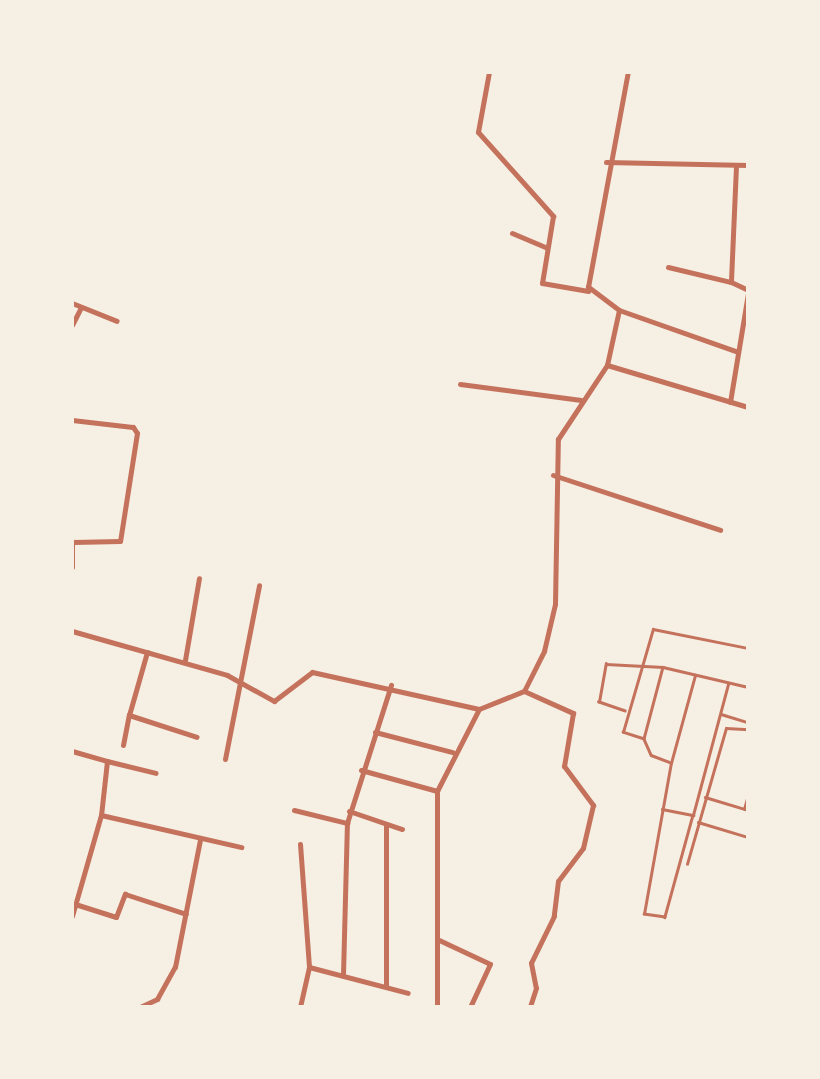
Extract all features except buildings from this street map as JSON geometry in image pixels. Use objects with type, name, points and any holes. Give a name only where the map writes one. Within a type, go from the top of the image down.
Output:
[{"type":"street","points":[[489,72],[478,132],[552,214],[545,247],[544,286],[588,291],[619,310],[738,352]]},
{"type":"street","points":[[588,291],[606,162],[628,72]]},
{"type":"street","points":[[606,162],[748,165]]},
{"type":"street","points":[[731,282],[736,166]]},
{"type":"street","points":[[512,233],[545,247]]},
{"type":"street","points":[[668,267],[731,282],[748,291],[730,402]]},
{"type":"street","points":[[72,303],[117,321]]},
{"type":"street","points":[[72,325],[81,307]]},
{"type":"street","points":[[437,1007],[438,791],[452,752],[479,709],[524,691],[539,665],[555,604],[553,475],[562,426],[607,365],[619,310]]},
{"type":"street","points":[[607,365],[748,407]]},
{"type":"street","points":[[460,384],[581,400]]},
{"type":"street","points":[[72,420],[133,426],[137,433],[120,541],[73,541],[72,567]]},
{"type":"street","points":[[553,475],[720,530]]},
{"type":"street","points":[[185,660],[199,578]]},
{"type":"street","points":[[225,759],[244,682],[260,585]]},
{"type":"street","points":[[72,631],[185,660],[244,682],[279,701],[312,672],[391,685],[479,709]]},
{"type":"street","points":[[123,745],[147,652]]},
{"type":"street","points":[[343,974],[347,823],[361,770],[391,685]]},
{"type":"street","points":[[524,691],[573,713],[564,766],[593,804],[583,848],[558,881],[554,916],[531,963],[536,988],[530,1007]]},
{"type":"street","points":[[129,715],[197,737]]},
{"type":"street","points":[[375,732],[452,752]]},
{"type":"street","points":[[72,751],[156,773]]},
{"type":"street","points":[[72,914],[101,816],[107,761]]},
{"type":"street","points":[[361,770],[438,791]]},
{"type":"street","points":[[294,810],[347,823]]},
{"type":"street","points":[[349,811],[402,829]]},
{"type":"street","points":[[101,816],[241,847]]},
{"type":"street","points":[[386,824],[386,986]]},
{"type":"street","points":[[140,1007],[157,999],[175,967],[200,840]]},
{"type":"street","points":[[300,844],[309,967],[300,1007]]},
{"type":"street","points":[[75,904],[116,917],[125,894],[186,914]]},
{"type":"street","points":[[439,940],[489,964],[470,1007]]},
{"type":"street","points":[[309,967],[408,993]]},
{"type":"lane","points":[[644,739],[623,732],[626,711],[657,628],[748,648]]},
{"type":"lane","points":[[626,711],[599,702],[602,668],[612,662],[663,667],[748,687]]},
{"type":"lane","points":[[663,667],[644,739],[651,755],[671,763]]},
{"type":"lane","points":[[695,675],[671,763],[642,911],[658,917],[667,910],[728,683]]},
{"type":"lane","points":[[720,714],[748,722]]},
{"type":"lane","points":[[687,863],[726,728],[748,729]]},
{"type":"lane","points":[[705,797],[746,809],[748,795]]},
{"type":"lane","points":[[662,809],[693,815]]},
{"type":"lane","points":[[698,822],[748,837]]}]
